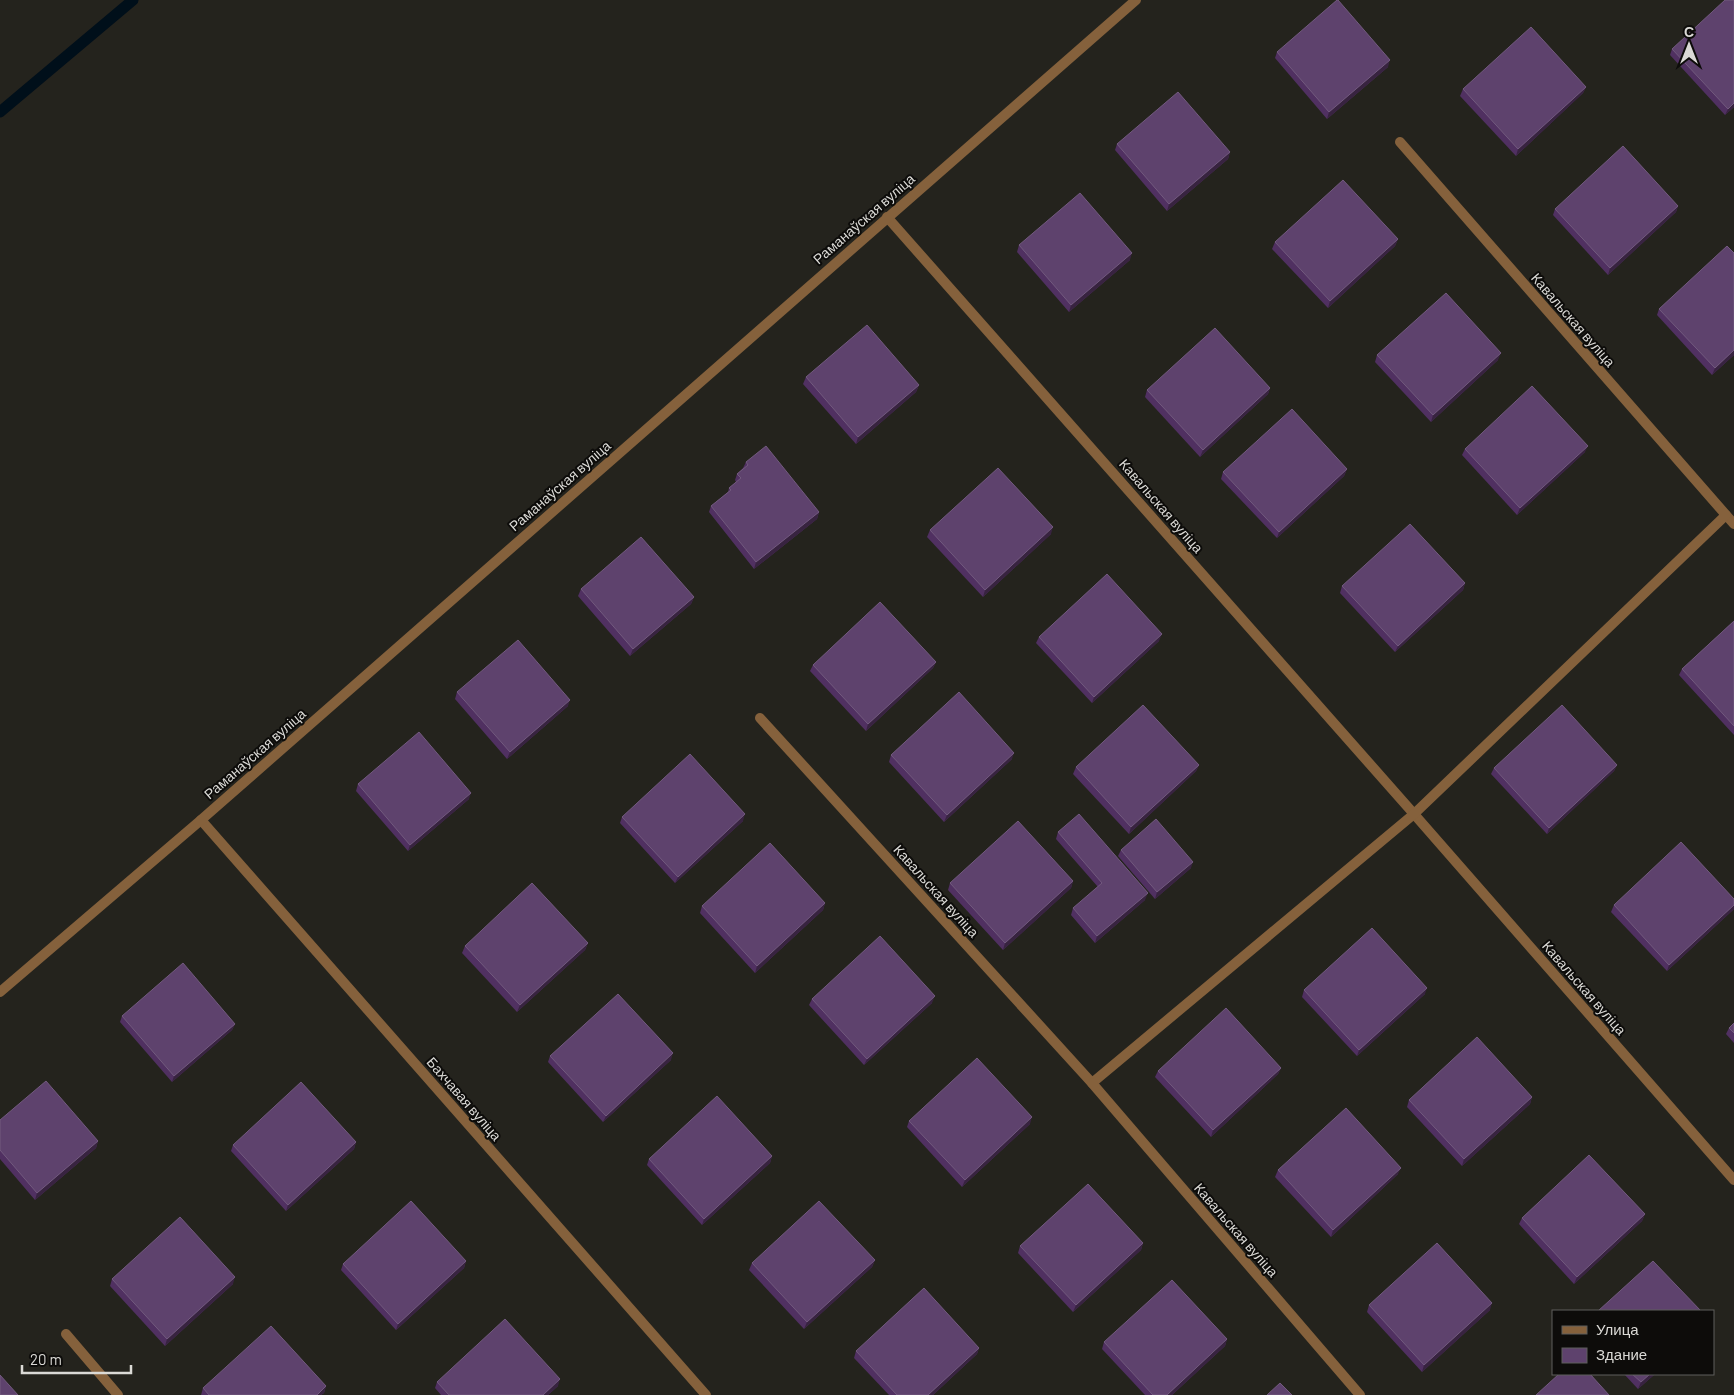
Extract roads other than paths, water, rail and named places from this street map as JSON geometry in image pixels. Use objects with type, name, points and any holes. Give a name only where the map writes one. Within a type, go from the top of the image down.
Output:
[{"type":"street","name":"Раманаўская вуліца","points":[[0,992],[201,820],[887,216],[1136,0]]},
{"type":"street","name":"Кавальская вуліца","points":[[1400,142],[1734,524]]},
{"type":"street","name":"Кавальская вуліца","points":[[887,216],[1734,1180]]},
{"type":"street","points":[[1092,1083],[1414,814],[1726,515]]},
{"type":"street","name":"Кавальская вуліца","points":[[760,718],[1092,1083],[1360,1395]]},
{"type":"street","name":"Бахчавая вуліца","points":[[201,820],[706,1395]]},
{"type":"street","points":[[66,1334],[118,1395]]},
{"type":"waterway","points":[[0,112],[133,0]]}]
